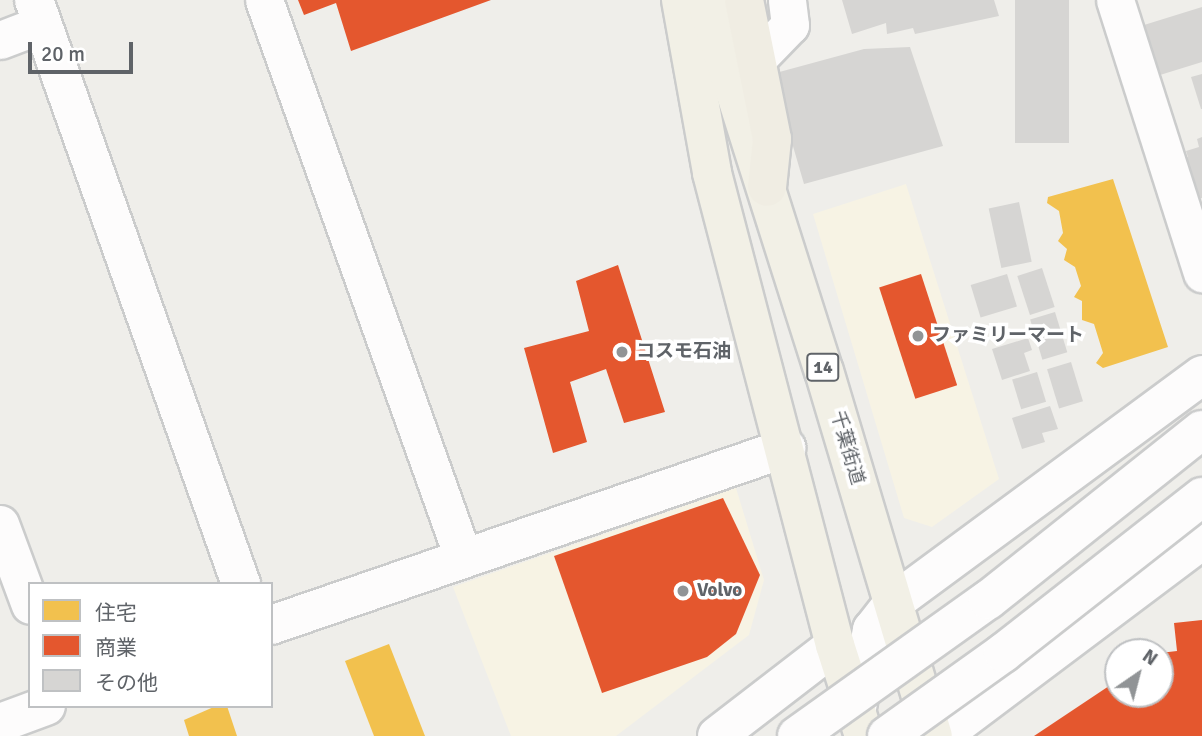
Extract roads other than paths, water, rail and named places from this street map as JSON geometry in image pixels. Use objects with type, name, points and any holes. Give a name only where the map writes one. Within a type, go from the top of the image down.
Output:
[{"type":"highway","points":[[681,0],[712,173],[786,448],[835,645],[860,724]]},
{"type":"highway","name":"千葉街道","points":[[706,0],[767,187],[933,736]]},
{"type":"highway","points":[[744,0],[772,139],[767,187]]},
{"type":"street","points":[[264,0],[463,557]]},
{"type":"street","points":[[755,61],[790,25],[787,0]]},
{"type":"street","points":[[1120,2],[1202,273]]},
{"type":"street","points":[[0,40],[38,12],[240,582]]},
{"type":"street","points":[[860,724],[872,630],[892,603],[1202,375]]},
{"type":"street","points":[[797,736],[988,600],[1202,430]]},
{"type":"street","points":[[273,624],[786,448]]},
{"type":"street","points":[[887,736],[1003,653],[1202,497]]},
{"type":"street","points":[[0,524],[28,601]]},
{"type":"street","points":[[941,736],[1202,540]]},
{"type":"street","points":[[717,736],[835,645]]},
{"type":"street","points":[[0,723],[41,708]]},
{"type":"place","name":"ファミリーマート","points":[[918,336]]},
{"type":"place","name":"コスモ石油","points":[[622,352]]},
{"type":"place","name":"Volvo","points":[[683,591]]}]
